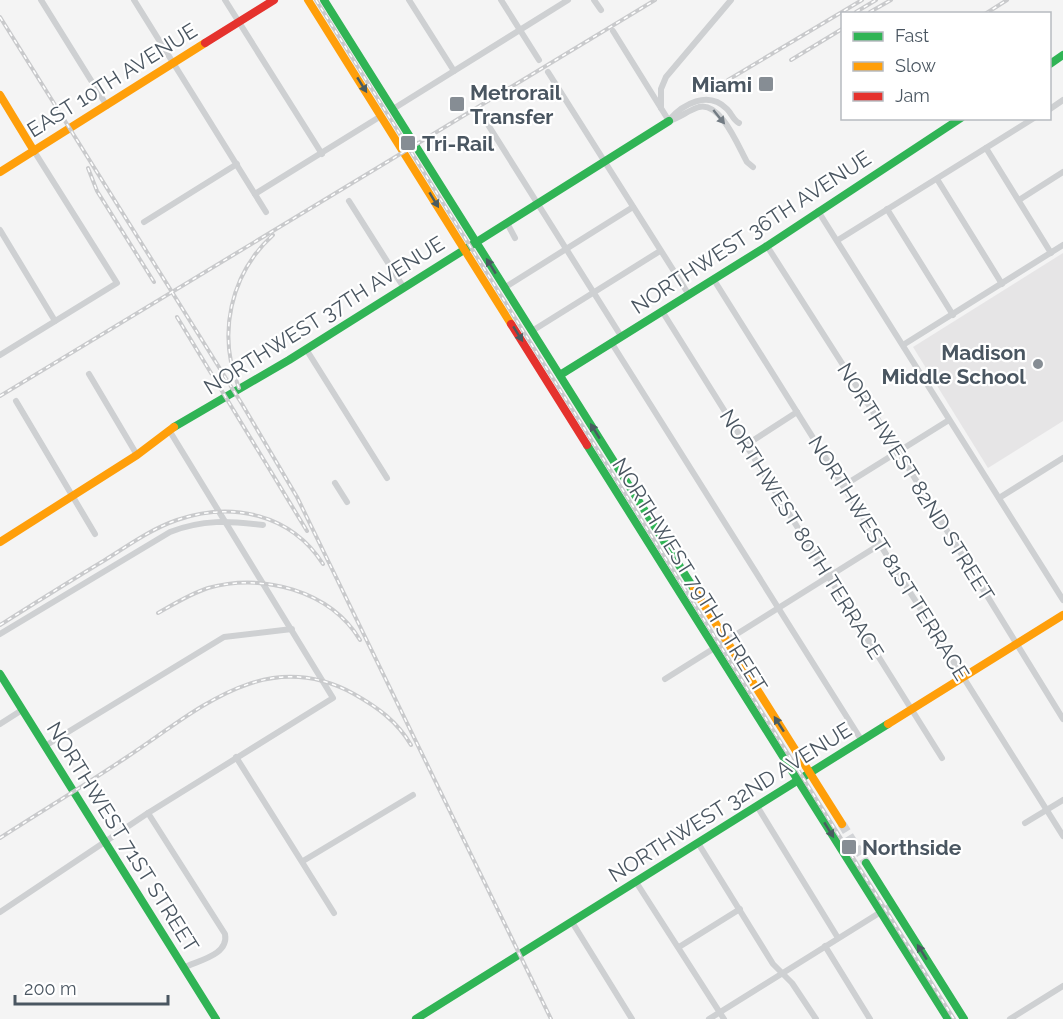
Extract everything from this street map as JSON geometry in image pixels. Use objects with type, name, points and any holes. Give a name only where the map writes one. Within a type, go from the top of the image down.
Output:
[{"type":"main road","name":"EAST 10TH AVENUE","points":[[0,172],[274,0]]},
{"type":"main road","name":"NORTHWEST 79TH STREET","points":[[308,0],[948,1019]]},
{"type":"main road","name":"NORTHWEST 79TH STREET","points":[[324,0],[842,824]]},
{"type":"main road","points":[[350,65],[361,58]]},
{"type":"main road","points":[[0,95],[34,151]]},
{"type":"main road","name":"NORTHWEST 36TH AVENUE","points":[[560,375],[714,280],[958,120]]},
{"type":"main road","name":"NORTHWEST 37TH AVENUE","points":[[0,542],[137,456],[169,430],[306,349],[669,121]]},
{"type":"main road","name":"NORTHWEST 32ND AVENUE","points":[[416,1019],[1063,615]]},
{"type":"main road","name":"NORTHWEST 71ST STREET","points":[[0,674],[216,1019]]},
{"type":"main road","points":[[866,863],[964,1019]]},
{"type":"street","points":[[41,0],[107,106]]},
{"type":"street","points":[[134,0],[266,212]]},
{"type":"street","points":[[225,0],[322,154]]},
{"type":"street","points":[[409,0],[454,70]]},
{"type":"street","points":[[501,0],[539,60]]},
{"type":"street","points":[[393,109],[568,0]]},
{"type":"street","points":[[594,0],[601,10]]},
{"type":"street","points":[[661,108],[661,89],[666,77],[731,0]]},
{"type":"street","points":[[613,31],[669,121]]},
{"type":"street","points":[[548,72],[689,295]]},
{"type":"street","name":"NORTHWEST 37TH AVENUE","points":[[669,121],[676,112],[704,100],[724,106],[739,123]]},
{"type":"street","name":"NORTHWEST 37TH AVENUE","points":[[669,121],[700,107],[712,109],[720,115],[747,162],[753,167]]},
{"type":"street","points":[[255,194],[381,116]]},
{"type":"street","points":[[484,120],[621,336]]},
{"type":"street","points":[[838,240],[1031,120]]},
{"type":"street","points":[[986,148],[1051,253]]},
{"type":"street","points":[[0,355],[117,283],[34,151]]},
{"type":"street","points":[[144,222],[237,164]]},
{"type":"street","points":[[1019,200],[1063,172]]},
{"type":"street","points":[[937,179],[1002,284]]},
{"type":"street","points":[[349,201],[404,288]]},
{"type":"street","points":[[504,288],[633,207]]},
{"type":"street","points":[[887,209],[953,315]]},
{"type":"street","points":[[818,211],[1063,600]]},
{"type":"street","points":[[507,223],[515,238]]},
{"type":"street","points":[[0,230],[55,321]]},
{"type":"street","name":"NORTHWEST 82ND STREET","points":[[767,246],[898,450],[1063,719]]},
{"type":"street","points":[[903,345],[1063,246]]},
{"type":"street","points":[[532,331],[660,251]]},
{"type":"street","name":"NORTHWEST 81ST TERRACE","points":[[714,280],[1063,837]]},
{"type":"street","name":"NORTHWEST 80TH TERRACE","points":[[662,311],[942,758]]},
{"type":"street","points":[[611,342],[862,741]]},
{"type":"street","points":[[306,349],[387,478]]},
{"type":"street","points":[[89,374],[137,456]]},
{"type":"street","points":[[16,401],[95,534]]},
{"type":"street","points":[[746,445],[797,412]]},
{"type":"street","points":[[843,486],[950,420]]},
{"type":"street","points":[[0,912],[148,813],[333,698],[169,430]]},
{"type":"street","points":[[999,498],[1063,458]]},
{"type":"street","points":[[335,483],[347,502]]},
{"type":"street","points":[[0,634],[170,532],[193,523],[222,520],[263,525]]},
{"type":"street","points":[[665,679],[879,545]]},
{"type":"street","points":[[45,746],[224,637],[292,629]]},
{"type":"street","points":[[0,724],[22,710]]},
{"type":"street","points":[[236,757],[334,913]]},
{"type":"street","points":[[303,861],[413,795]]},
{"type":"street","points":[[1025,824],[1063,800]]},
{"type":"street","points":[[757,806],[838,938]]},
{"type":"street","points":[[148,813],[225,934],[226,942],[222,950],[183,968]]},
{"type":"street","points":[[698,843],[773,964],[782,972],[816,1019]]},
{"type":"street","points":[[636,882],[724,1019]]},
{"type":"street","points":[[709,1019],[892,905]]},
{"type":"street","points":[[679,947],[740,909]]},
{"type":"street","points":[[572,922],[633,1019]]},
{"type":"street","points":[[825,946],[870,1019]]},
{"type":"street","points":[[924,980],[935,973]]},
{"type":"street","points":[[1010,1019],[1063,986]]},
{"type":"shaded area","points":[[1063,253],[1063,421],[988,468],[913,347]]},
{"type":"tunnel","points":[[842,824],[866,863]]},
{"type":"railway","points":[[316,0],[954,1019]]},
{"type":"railway","points":[[0,396],[655,0]]},
{"type":"railway","points":[[842,12],[862,0]]},
{"type":"railway","points":[[856,12],[876,0]]},
{"type":"railway","points":[[870,12],[891,0]]},
{"type":"railway","points":[[988,12],[1007,0]]},
{"type":"railway","points":[[728,80],[841,13]]},
{"type":"railway","points":[[0,17],[242,404],[297,497],[551,1019]]},
{"type":"railway","points":[[791,60],[841,30]]},
{"type":"railway","points":[[88,168],[97,191],[154,282]]},
{"type":"railway","points":[[239,388],[232,368],[229,347],[232,306],[246,268],[273,235]]},
{"type":"railway","points":[[177,317],[307,531]]},
{"type":"railway","points":[[0,625],[149,533],[177,520],[198,514],[239,512],[277,523],[294,533],[310,547],[323,564]]},
{"type":"railway","points":[[158,613],[208,588],[250,583],[272,585],[313,598],[331,609],[347,623],[360,640]]},
{"type":"railway","points":[[0,838],[206,704],[233,690],[262,680],[291,677],[322,681],[354,694],[386,715],[411,745]]},
{"type":"traffic: fast","points":[[324,0],[694,589]]},
{"type":"traffic: fast","points":[[1051,63],[1063,55]]},
{"type":"traffic: fast","points":[[560,375],[767,246],[958,120]]},
{"type":"traffic: fast","points":[[174,427],[289,360],[669,121]]},
{"type":"traffic: fast","points":[[587,445],[948,1019]]},
{"type":"traffic: fast","points":[[0,674],[216,1019]]},
{"type":"traffic: fast","points":[[416,1019],[888,724]]},
{"type":"traffic: fast","points":[[866,863],[964,1019]]},
{"type":"traffic: slow","points":[[308,0],[511,324]]},
{"type":"traffic: slow","points":[[0,172],[205,43]]},
{"type":"traffic: slow","points":[[0,95],[34,151]]},
{"type":"traffic: slow","points":[[0,542],[137,455],[174,427]]},
{"type":"traffic: slow","points":[[694,589],[842,824]]},
{"type":"traffic: slow","points":[[888,724],[1063,615]]},
{"type":"traffic: jam","points":[[205,43],[274,0]]},
{"type":"traffic: jam","points":[[511,324],[587,445]]},
{"type":"place","name":"Miami","points":[[766,84]]},
{"type":"place","name":"Metrorail Transfer","points":[[457,104]]},
{"type":"place","name":"Tri-Rail","points":[[408,143]]},
{"type":"place","name":"Madison Middle School","points":[[1038,364]]},
{"type":"place","name":"Northside","points":[[849,847]]}]
